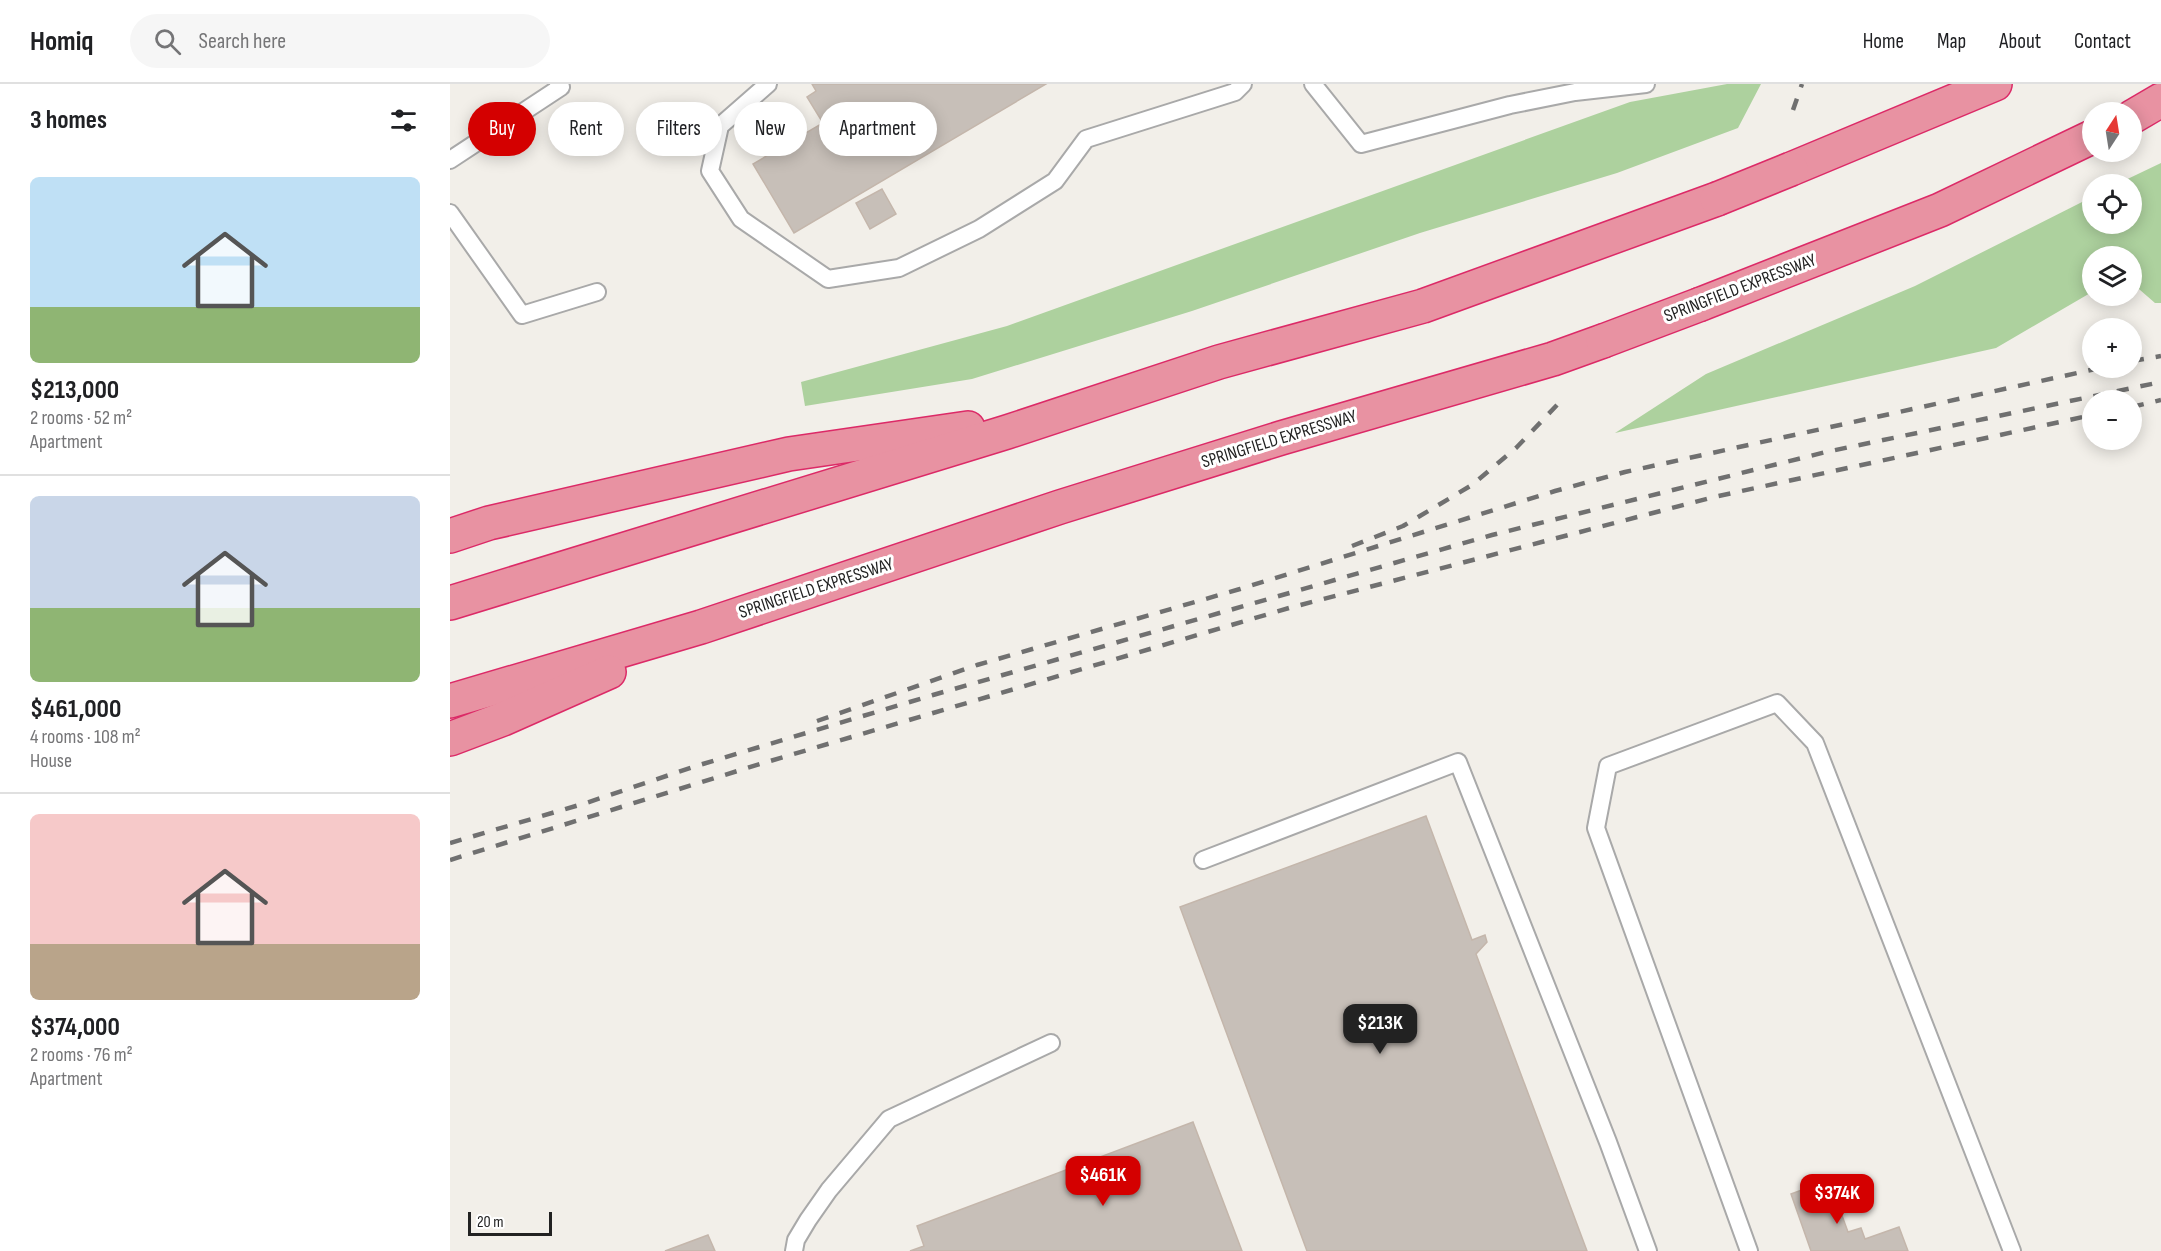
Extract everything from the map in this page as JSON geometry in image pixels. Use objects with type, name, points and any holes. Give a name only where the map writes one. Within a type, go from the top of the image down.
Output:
[{"type":"highway","points":[[450,603],[1067,412],[1219,362],[1423,306],[1718,199],[1995,84]]},
{"type":"highway","points":[[2142,111],[2161,100]]},
{"type":"highway","name":"SPRINGFIELD EXPRESSWAY","points":[[450,701],[740,614],[1093,497],[1281,438],[1553,359],[1701,304],[1940,210],[2082,142]]},
{"type":"highway","points":[[450,536],[489,523],[789,454],[1067,412]]},
{"type":"highway","points":[[450,739],[503,719],[740,614]]},
{"type":"lane","points":[[450,160],[561,87],[558,84]]},
{"type":"lane","points":[[768,84],[720,126],[710,171],[741,219],[828,279],[899,268],[979,229],[1055,182],[1086,139],[1235,92],[1243,84]]},
{"type":"lane","points":[[1312,84],[1360,144],[1510,105],[1575,92],[1646,84]]},
{"type":"lane","points":[[450,213],[522,315],[597,292]]},
{"type":"lane","points":[[1749,1251],[1596,828],[1608,766],[1777,703],[1815,743],[2012,1251]]},
{"type":"lane","points":[[1203,860],[1458,762],[1608,1142],[1648,1251]]},
{"type":"lane","points":[[794,1251],[796,1240],[813,1212],[889,1119],[1051,1043]]},
{"type":"green space","points":[[1727,84],[1761,84],[1738,128],[1617,173],[1420,233],[1192,311],[972,379],[805,406],[801,382],[1007,326],[1630,102]]},
{"type":"green space","points":[[2161,163],[2161,303],[2155,303],[2142,292],[2142,246],[2082,246],[2082,298],[1996,348],[1615,433],[1706,374],[1915,286],[2082,202],[2082,234],[2142,234],[2142,174],[2138,174]]},
{"type":"building","points":[[812,84],[1046,84],[937,148],[937,102],[819,102],[819,116],[807,97],[816,91]]},
{"type":"building","points":[[819,125],[819,156],[924,156],[794,233],[753,164],[767,156],[807,156],[807,132]]},
{"type":"building","points":[[882,189],[896,214],[870,229],[856,203]]},
{"type":"building","points":[[1426,816],[1472,940],[1485,935],[1487,942],[1476,954],[1587,1251],[1307,1251],[1180,907]]},
{"type":"building","points":[[1193,1122],[1242,1251],[910,1251],[924,1246],[917,1226]]},
{"type":"building","points":[[1829,1180],[1848,1232],[1861,1228],[1865,1239],[1899,1227],[1908,1251],[1811,1251],[1791,1194]]},
{"type":"building","points":[[708,1235],[715,1251],[665,1251]]},
{"type":"railway","points":[[1793,110],[1802,84]]},
{"type":"railway","points":[[2142,359],[2161,356]]},
{"type":"railway","points":[[817,721],[977,665],[1240,589],[1555,491],[1625,472],[2082,372]]},
{"type":"railway","points":[[450,843],[933,695],[1492,535],[1826,452],[2161,382]]},
{"type":"railway","points":[[2142,405],[2161,400]]},
{"type":"railway","points":[[1352,546],[1403,526],[1472,485],[1516,448],[1557,405]]},
{"type":"railway","points":[[450,860],[760,764],[1289,608],[1714,497],[2082,417]]}]
